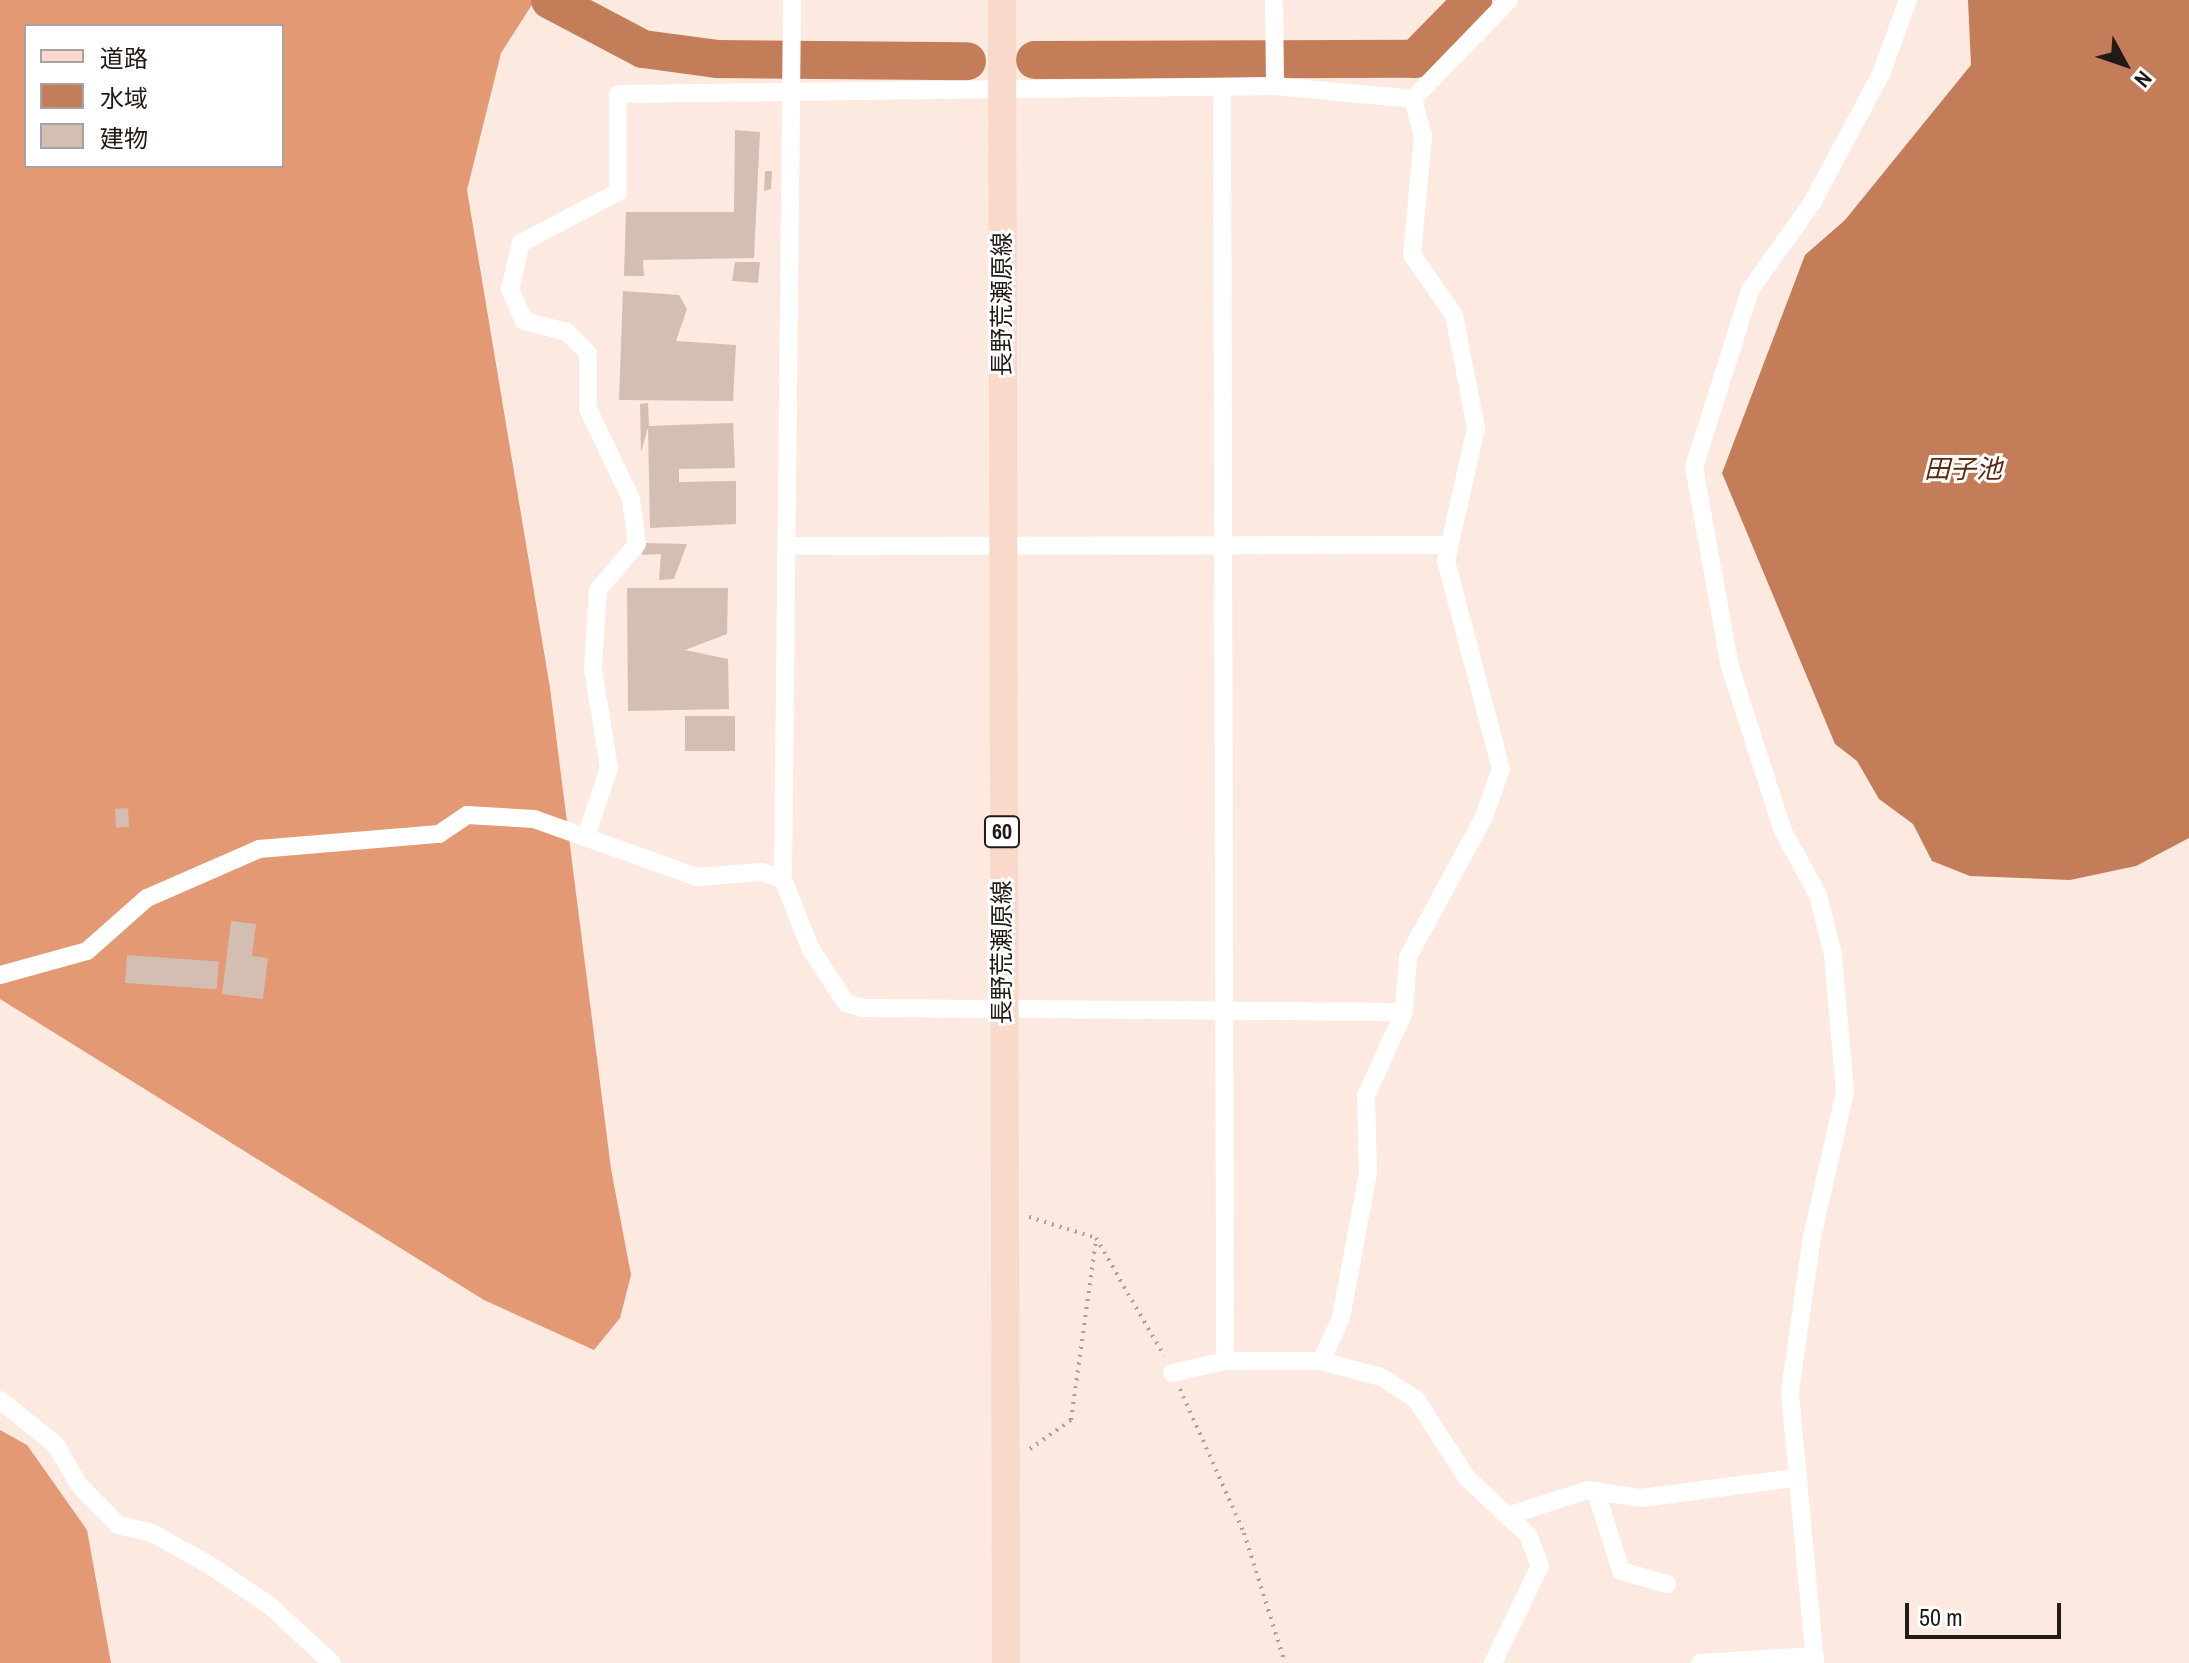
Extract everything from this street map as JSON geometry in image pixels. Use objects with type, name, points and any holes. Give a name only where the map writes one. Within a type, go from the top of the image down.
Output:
[{"type":"main road","name":"長野荒瀬原線","points":[[1002,0],[1001,1011],[1010,1463],[1006,1663]]},
{"type":"street","points":[[792,0],[783,879],[810,948],[846,1003],[1001,1011],[1404,1012]]},
{"type":"street","points":[[1274,0],[1274,80]]},
{"type":"street","points":[[1413,99],[1509,0]]},
{"type":"street","points":[[1700,1663],[1815,1660],[1794,1478],[1790,1391],[1812,1237],[1845,1092],[1833,955],[1818,895],[1783,831],[1730,667],[1694,467],[1750,290],[1812,203],[1881,74],[1908,0]]},
{"type":"street","points":[[586,837],[609,768],[593,669],[598,590],[637,544],[631,499],[588,409],[588,353],[567,332],[524,321],[510,289],[521,243],[618,192],[618,94],[790,84],[1222,89],[1274,80],[1413,99]]},
{"type":"street","points":[[1222,89],[1230,1012],[1225,1361]]},
{"type":"street","points":[[1321,1361],[1341,1318],[1368,1173],[1366,1096],[1404,1012],[1408,957],[1484,817],[1501,769],[1446,545],[1476,428],[1454,315],[1412,255],[1423,136],[1413,99]]},
{"type":"street","points":[[787,546],[1002,550],[1446,545]]},
{"type":"street","points":[[0,975],[87,951],[147,898],[259,849],[439,834],[467,815],[534,819],[697,877],[761,872],[783,879]]},
{"type":"street","points":[[1172,1373],[1225,1361],[1321,1361],[1381,1377],[1416,1399],[1467,1478],[1528,1535],[1540,1566],[1493,1663]]},
{"type":"street","points":[[0,1400],[56,1445],[79,1485],[118,1525],[152,1533],[208,1564],[269,1605],[332,1663]]},
{"type":"street","points":[[1507,1516],[1596,1492],[1641,1498],[1794,1478]]},
{"type":"street","points":[[1596,1492],[1621,1571],[1667,1584]]},
{"type":"path","points":[[1005,1210],[1096,1238],[1172,1373],[1244,1533],[1285,1663]]},
{"type":"path","points":[[1010,1463],[1071,1420],[1096,1238]]},
{"type":"shaded area","points":[[0,0],[535,0],[501,53],[467,190],[550,688],[611,1169],[631,1275],[620,1318],[594,1350],[484,1300],[0,999]]},
{"type":"shaded area","points":[[0,1430],[27,1445],[87,1530],[111,1663],[0,1663]]},
{"type":"water","name":"田子池","points":[[1968,0],[2189,0],[2189,838],[2136,866],[2070,880],[1970,876],[1932,861],[1913,824],[1879,799],[1857,761],[1835,744],[1722,473],[1805,255],[1845,220],[1971,65]]},
{"type":"building","points":[[735,130],[760,132],[754,258],[643,260],[644,276],[624,276],[626,212],[734,212]]},
{"type":"building","points":[[765,171],[772,171],[771,189],[764,191]]},
{"type":"building","points":[[735,262],[760,262],[758,283],[732,281]]},
{"type":"building","points":[[623,291],[679,295],[687,309],[676,341],[736,345],[733,401],[619,400]]},
{"type":"building","points":[[648,403],[649,424],[641,452],[640,404]]},
{"type":"building","points":[[733,423],[735,468],[679,469],[679,482],[736,481],[736,524],[650,528],[648,426]]},
{"type":"building","points":[[643,543],[687,544],[674,579],[659,580],[661,554],[642,555]]},
{"type":"building","points":[[627,588],[728,588],[727,634],[685,650],[728,659],[729,709],[628,711]]},
{"type":"building","points":[[685,716],[735,716],[735,751],[685,751]]},
{"type":"building","points":[[128,808],[129,827],[116,828],[115,809]]},
{"type":"building","points":[[231,921],[256,924],[252,956],[268,958],[263,999],[222,994]]},
{"type":"building","points":[[127,955],[219,961],[217,989],[125,983]]},
{"type":"waterway","points":[[550,0],[643,49],[718,59],[967,61]]},
{"type":"waterway","points":[[1035,60],[1415,59],[1473,0]]}]
